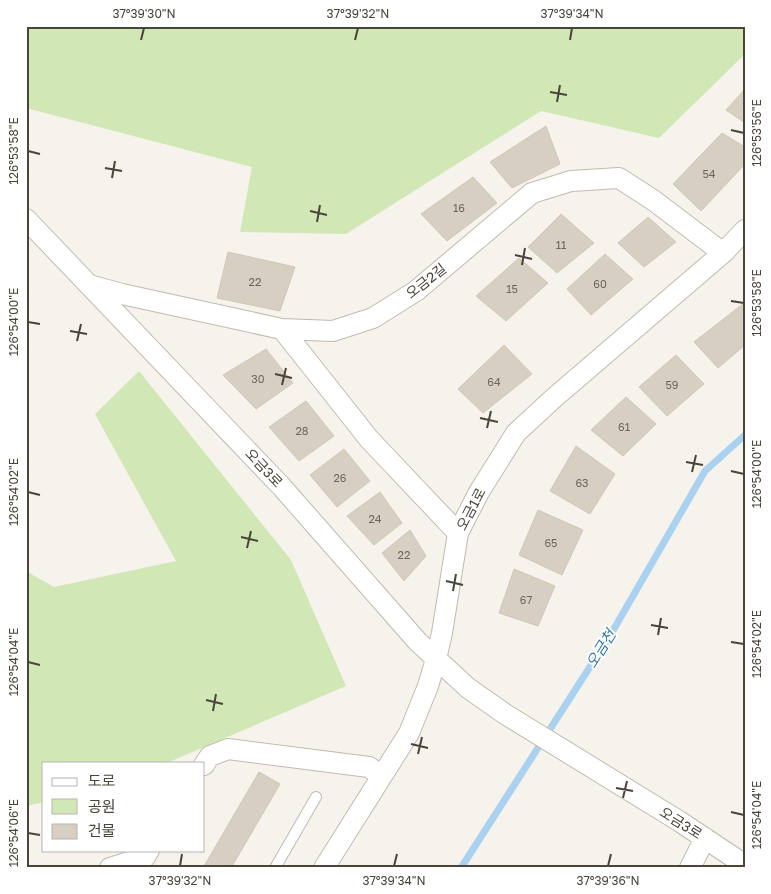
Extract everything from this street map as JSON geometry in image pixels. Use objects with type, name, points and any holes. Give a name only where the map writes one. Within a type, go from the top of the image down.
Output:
[{"type":"street","name":"오금2길","points":[[89,285],[282,329],[333,331],[373,318],[416,291],[532,193],[571,181],[618,178],[653,200],[723,253]]},
{"type":"street","name":"오금3로","points":[[26,219],[281,486],[418,642],[468,688],[505,714],[745,864]]},
{"type":"street","name":"오금1로","points":[[324,868],[409,733],[428,686],[436,659],[458,533],[479,492],[516,433],[555,397],[723,253],[745,230]]},
{"type":"street","points":[[282,329],[369,439],[458,533]]},
{"type":"street","points":[[205,764],[210,756],[228,750],[369,767],[382,776]]},
{"type":"street","points":[[690,868],[705,838]]},
{"type":"street","points":[[110,868],[145,857],[148,852]]},
{"type":"lane","points":[[275,868],[316,797]]},
{"type":"green space","points":[[26,26],[745,26],[745,54],[659,138],[541,111],[346,234],[240,232],[252,167],[26,108]]},
{"type":"green space","points":[[139,371],[291,560],[346,686],[169,762],[42,762],[42,802],[26,806],[26,571],[54,587],[176,561],[95,414]]},
{"type":"building","points":[[745,89],[745,123],[726,110]]},
{"type":"building","points":[[546,126],[560,164],[512,188],[490,162]]},
{"type":"building","points":[[722,133],[745,147],[745,164],[701,211],[673,184]]},
{"type":"building","points":[[473,177],[497,203],[447,241],[421,214]]},
{"type":"building","points":[[561,214],[594,243],[557,273],[528,247]]},
{"type":"building","points":[[648,217],[676,242],[644,267],[618,243]]},
{"type":"building","points":[[228,252],[295,267],[280,311],[217,298]]},
{"type":"building","points":[[605,254],[633,279],[591,315],[567,289]]},
{"type":"building","points":[[519,258],[548,283],[506,321],[476,296]]},
{"type":"building","points":[[744,303],[745,345],[718,368],[694,342]]},
{"type":"building","points":[[504,345],[532,374],[483,413],[458,389]]},
{"type":"building","points":[[266,349],[293,383],[256,409],[223,375]]},
{"type":"building","points":[[676,355],[704,384],[667,416],[639,387]]},
{"type":"building","points":[[626,397],[656,424],[623,456],[591,430]]},
{"type":"building","points":[[306,401],[334,436],[299,461],[269,427]]},
{"type":"building","points":[[576,446],[615,474],[590,514],[550,491]]},
{"type":"building","points":[[344,449],[370,481],[337,507],[310,475]]},
{"type":"building","points":[[380,492],[402,523],[374,545],[347,516]]},
{"type":"building","points":[[538,510],[583,530],[562,575],[519,555]]},
{"type":"building","points":[[410,530],[426,556],[404,581],[382,553]]},
{"type":"building","points":[[514,569],[555,586],[538,626],[499,613]]},
{"type":"building","points":[[259,772],[280,784],[231,868],[203,868]]},
{"type":"waterway","name":"오금천","points":[[461,868],[611,634],[705,471],[745,435]]}]
